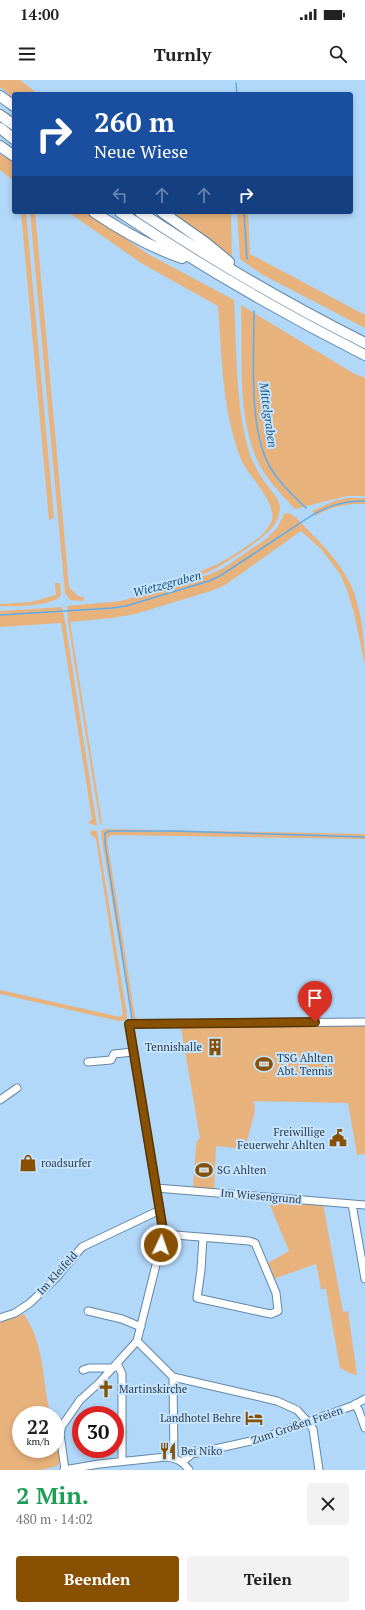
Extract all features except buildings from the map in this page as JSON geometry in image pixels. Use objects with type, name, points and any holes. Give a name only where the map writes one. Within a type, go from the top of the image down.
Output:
[{"type":"highway","points":[[0,95],[12,105]]},
{"type":"highway","points":[[0,115],[12,124]]},
{"type":"highway","points":[[0,128],[12,137]]},
{"type":"highway","points":[[0,146],[12,155]]},
{"type":"highway","points":[[0,152],[12,156]]},
{"type":"highway","points":[[97,214],[137,239],[158,250],[199,263]]},
{"type":"highway","points":[[123,214],[199,263],[248,292],[365,355]]},
{"type":"highway","points":[[143,214],[254,283],[365,343]]},
{"type":"highway","points":[[165,214],[206,243],[254,283]]},
{"type":"street","points":[[189,1470],[182,1462],[174,1458],[166,1457],[84,1466],[64,1470],[60,1434],[62,1426],[80,1400],[99,1383],[137,1341],[163,1234],[129,1024],[365,1022]]},
{"type":"street","points":[[88,1062],[111,1060],[114,1054],[133,1052]]},
{"type":"street","points":[[0,1100],[17,1088]]},
{"type":"street","name":"Im Wiesengrund","points":[[156,1188],[365,1205]]},
{"type":"street","points":[[352,1204],[365,1279]]},
{"type":"street","name":"Im Kleifeld","points":[[0,1318],[15,1313],[30,1303],[56,1278],[82,1247],[160,1210]]},
{"type":"street","points":[[163,1234],[249,1241],[255,1243],[276,1293],[278,1311],[271,1314],[197,1298],[202,1270],[204,1238]]},
{"type":"street","points":[[88,1311],[122,1319],[141,1327]]},
{"type":"street","points":[[137,1341],[173,1378],[277,1401],[293,1407],[308,1422],[314,1433],[319,1470]]},
{"type":"street","points":[[83,1370],[115,1365]]},
{"type":"street","points":[[115,1365],[122,1374],[122,1462]]},
{"type":"street","points":[[173,1378],[174,1458]]},
{"type":"street","name":"Zum Großen Freien","points":[[182,1462],[192,1454],[260,1439],[308,1422],[365,1399]]},
{"type":"street","points":[[355,1404],[365,1428]]},
{"type":"shaded area","points":[[0,80],[20,80],[35,92],[12,92],[12,96],[0,87]]},
{"type":"shaded area","points":[[0,154],[12,161],[12,179],[0,170]]},
{"type":"shaded area","points":[[21,214],[26,214],[54,518],[49,520]]},
{"type":"shaded area","points":[[30,214],[35,214],[69,587],[78,596],[84,597],[83,601],[70,600],[65,593]]},
{"type":"shaded area","points":[[71,214],[90,214],[148,254],[234,300],[237,377],[244,433],[253,463],[277,498],[280,506],[278,518],[275,524],[264,536],[221,565],[206,573],[188,578],[170,580],[218,564],[248,545],[261,536],[270,525],[272,513],[266,497],[241,459],[230,422],[224,384],[218,306],[141,263]]},
{"type":"shaded area","points":[[173,214],[231,214],[232,257]]},
{"type":"shaded area","points":[[237,214],[248,214],[250,254],[365,315],[365,328],[263,275],[240,259]]},
{"type":"shaded area","points":[[241,305],[353,373],[365,378],[365,496],[347,496],[295,509],[276,488],[259,464],[247,426],[244,406],[242,386]]},
{"type":"shaded area","points":[[347,498],[365,498],[365,504],[339,506],[326,510],[315,516],[312,511],[334,501]]},
{"type":"shaded area","points":[[287,513],[293,515],[326,549],[337,562],[350,583],[360,612],[365,665],[354,613],[340,574],[321,549],[301,531],[225,585],[211,591],[135,614],[70,622],[102,823],[100,824],[68,622],[67,606],[121,601],[211,574],[225,567],[266,539],[277,528],[284,514]]},
{"type":"shaded area","points":[[55,583],[60,583],[61,595],[51,602],[33,605],[0,606],[0,604],[31,602],[56,595]]},
{"type":"shaded area","points":[[62,607],[97,826],[88,823],[92,819],[61,623],[0,627],[0,611]]},
{"type":"shaded area","points":[[107,829],[365,834],[365,839],[111,835],[107,839],[135,1017],[140,1021],[135,1021],[132,1020],[102,840],[101,831]]},
{"type":"shaded area","points":[[92,830],[97,831],[127,1015],[126,1020],[119,1021],[0,994],[0,990],[120,1017],[123,1014],[96,839],[90,834]]},
{"type":"shaded area","points":[[365,1018],[365,1019],[149,1021]]},
{"type":"shaded area","name":"TSG Ahlten Abt. Tennis","points":[[365,1025],[365,1154],[357,1155],[348,1103],[254,1101],[255,1111],[245,1149],[216,1146],[214,1190],[193,1188],[196,1145],[200,1138],[181,1028]]},
{"type":"shaded area","points":[[276,1200],[323,1204],[343,1312],[348,1311],[357,1375],[340,1368],[326,1289],[321,1289],[316,1264],[273,1279],[271,1274],[273,1272],[268,1263],[289,1251],[270,1205]]},
{"type":"shaded area","points":[[24,1314],[31,1327],[40,1351],[49,1406],[12,1406],[12,1458],[61,1458],[57,1466],[41,1470],[0,1470],[0,1323]]},
{"type":"waterway","name":"Mittelgraben","points":[[236,83],[237,92]]},
{"type":"waterway","name":"Mittelgraben","points":[[244,214],[247,259]]},
{"type":"waterway","name":"Mittelgraben","points":[[254,311],[253,369],[255,412],[258,433],[263,451],[270,467],[286,489],[306,508]]},
{"type":"waterway","name":"Wietzegraben","points":[[0,615],[126,606],[209,581],[220,576],[309,517],[329,507],[352,501],[365,501]]},
{"type":"waterway","points":[[132,1019],[105,843],[105,833],[110,831],[173,831],[365,837]]},
{"type":"place","name":"Tennishalle","points":[[215,1047]]},
{"type":"place","name":"TSG Ahlten Abt. Tennis","points":[[264,1064]]},
{"type":"place","name":"Freiwillige Feuerwehr Ahlten","points":[[338,1138]]},
{"type":"place","name":"roadsurfer","points":[[28,1163]]},
{"type":"place","name":"SG Ahlten","points":[[204,1170]]},
{"type":"place","name":"Martinskirche","points":[[106,1389]]},
{"type":"place","name":"Landhotel Behre","points":[[254,1418]]},
{"type":"place","name":"Bei Niko","points":[[168,1451]]},
{"type":"route","points":[[161,1245],[163,1230],[129,1024],[315,1022]]}]
